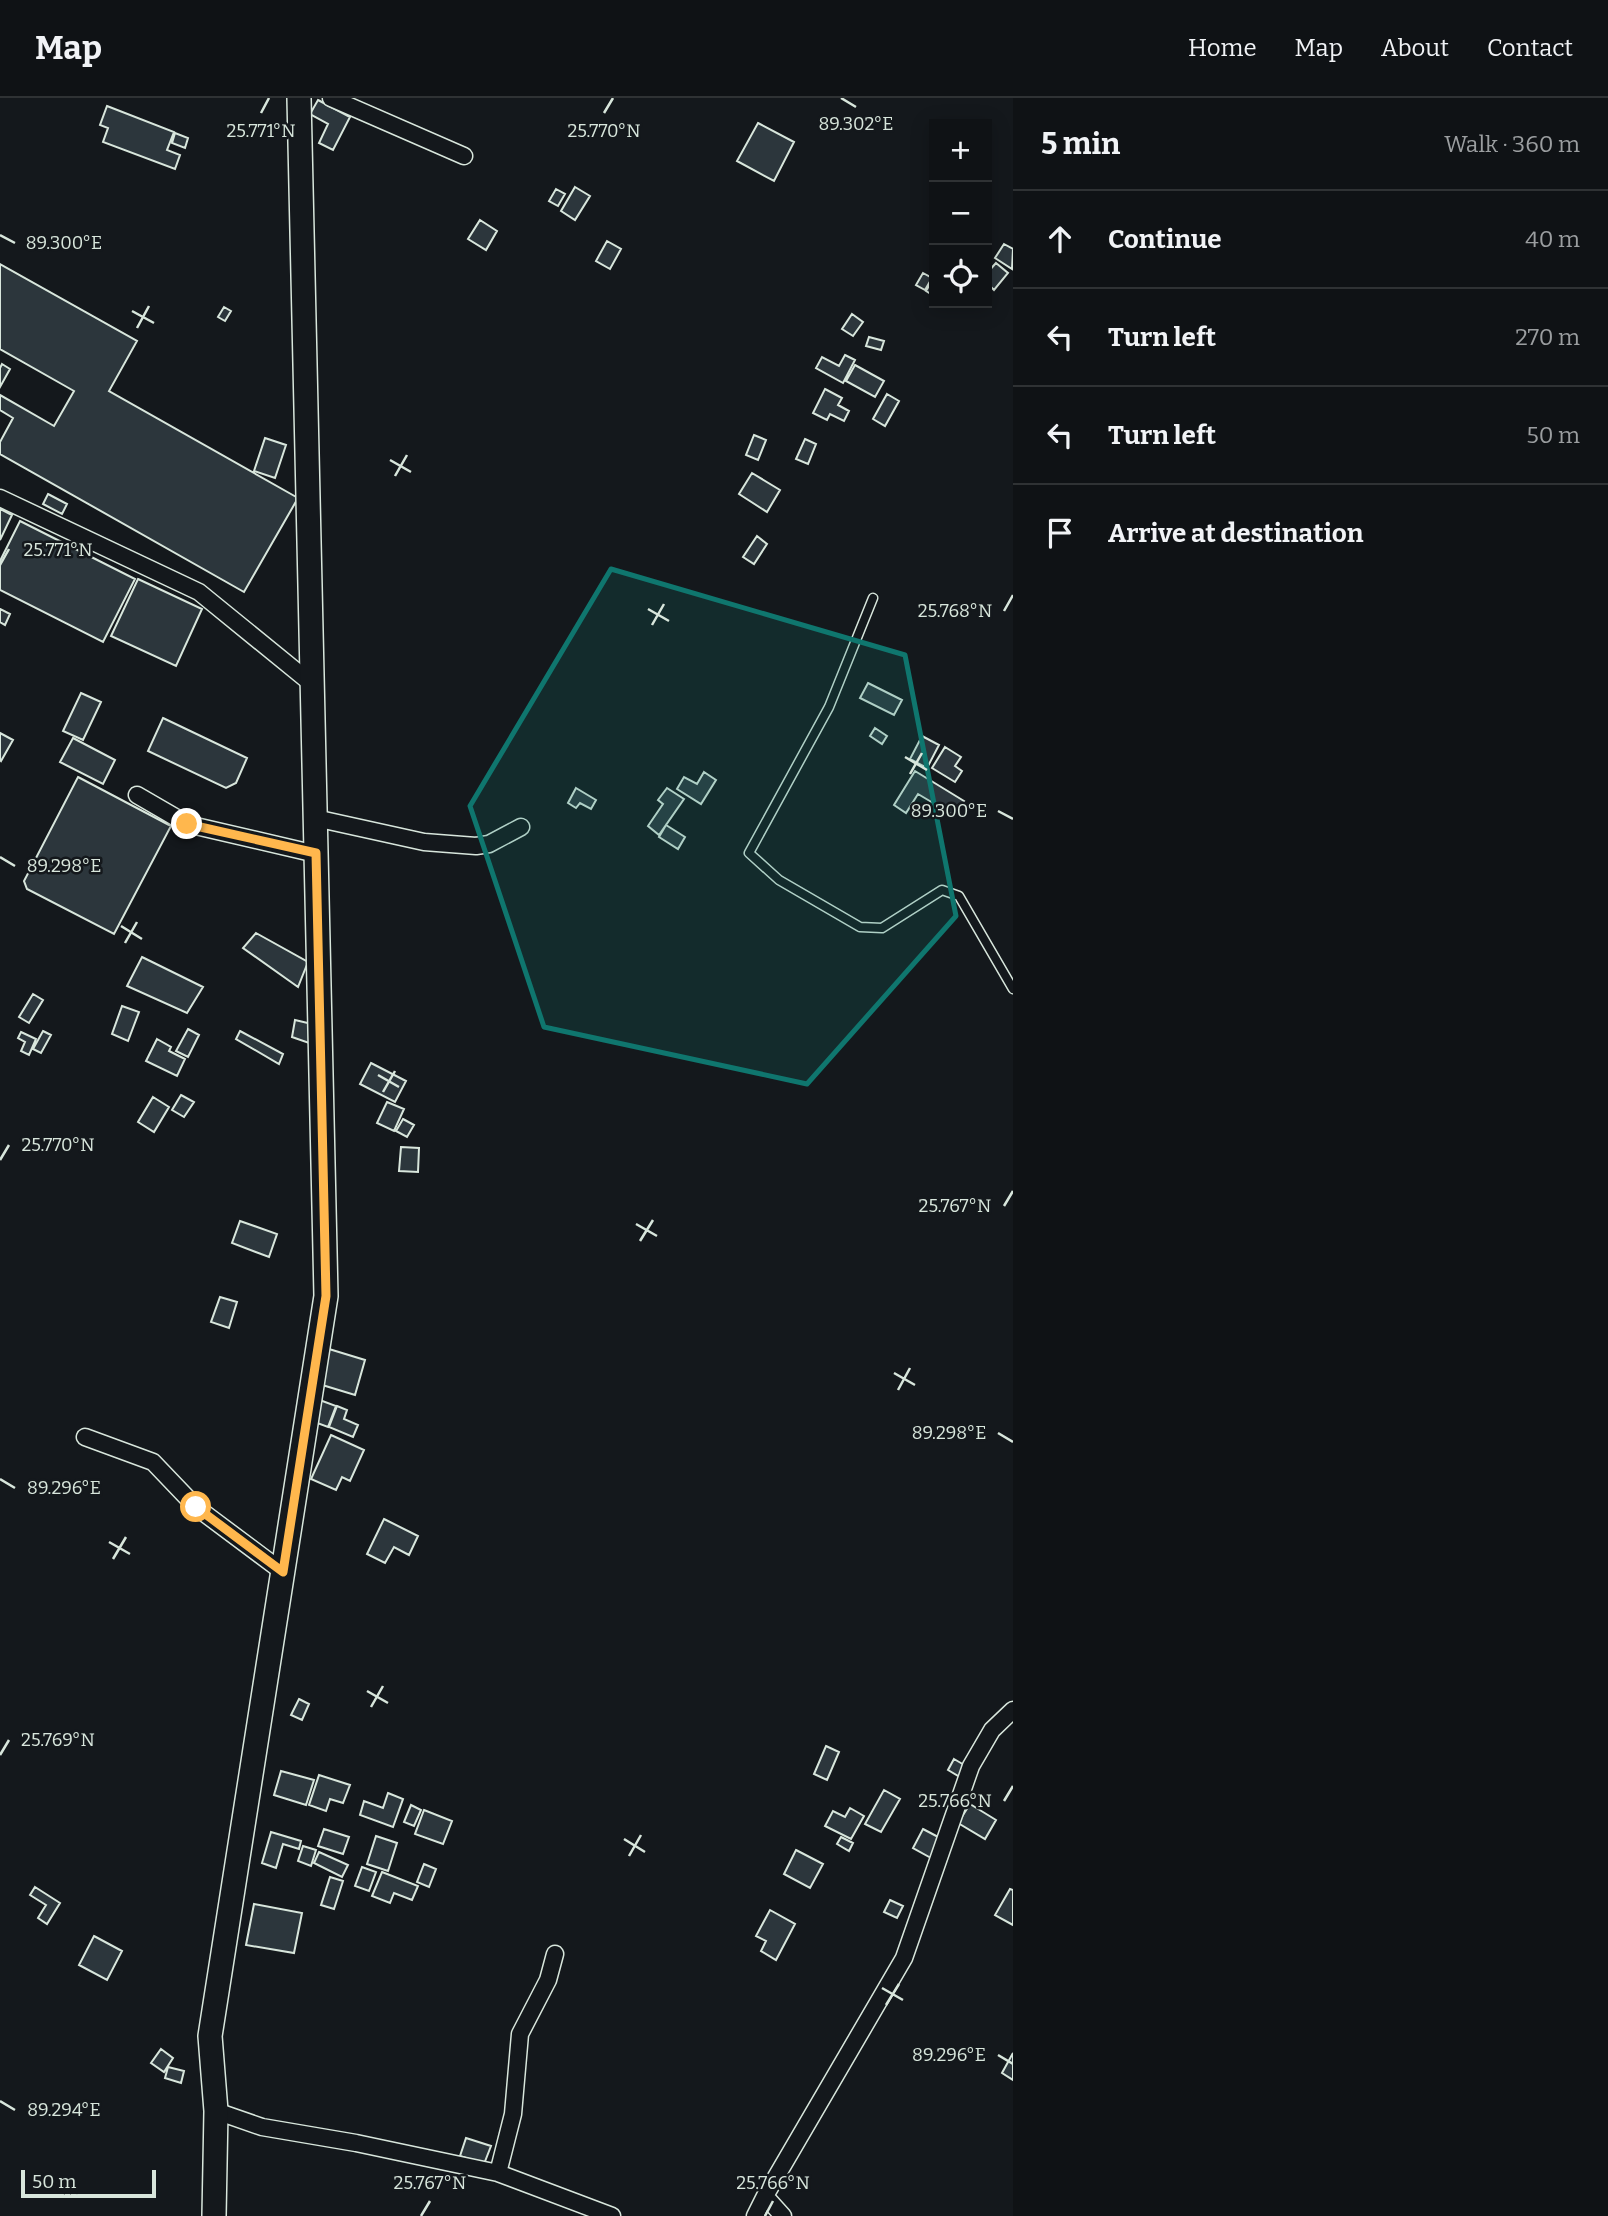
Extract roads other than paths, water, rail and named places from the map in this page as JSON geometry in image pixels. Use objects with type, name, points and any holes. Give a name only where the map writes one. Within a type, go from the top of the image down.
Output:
[{"type":"main road","points":[[214,2216],[216,2111],[211,2036],[326,1296],[299,98]]},
{"type":"street","points":[[331,98],[464,156]]},
{"type":"street","points":[[0,498],[199,592],[312,684]]},
{"type":"street","points":[[137,795],[187,824],[316,853]]},
{"type":"street","points":[[315,818],[424,842],[476,846],[489,844],[521,827]]},
{"type":"street","points":[[85,1437],[153,1462],[196,1507],[283,1572]]},
{"type":"street","points":[[755,2216],[904,1958],[971,1766],[992,1730],[1013,1710]]},
{"type":"street","points":[[498,2173],[513,2114],[520,2034],[548,1980],[555,1954]]},
{"type":"street","points":[[216,2111],[262,2127],[356,2143],[498,2173],[612,2216]]},
{"type":"street","points":[[765,2196],[782,2216]]},
{"type":"lane","points":[[873,598],[829,707],[749,853],[779,880],[859,927],[882,928],[942,890],[959,896],[1013,989]]}]
